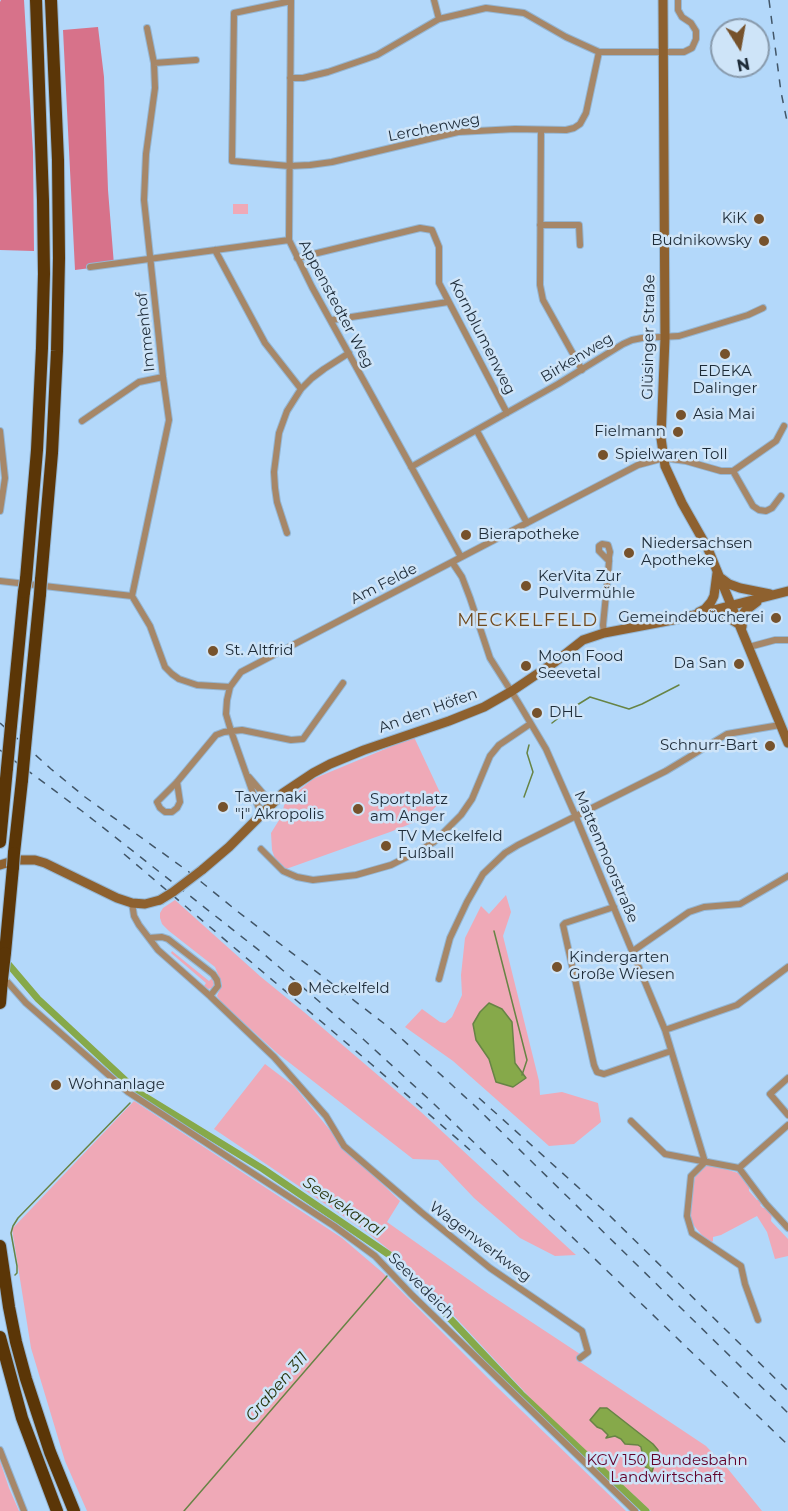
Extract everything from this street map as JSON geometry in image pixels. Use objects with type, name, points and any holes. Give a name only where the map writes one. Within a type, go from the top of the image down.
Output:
[{"type":"highway","points":[[0,842],[37,450],[42,348],[44,200],[36,0]]},
{"type":"highway","points":[[0,1003],[52,453],[59,258],[58,160],[51,0]]},
{"type":"highway","points":[[0,1246],[16,1342],[50,1452],[74,1511]]},
{"type":"highway","points":[[0,1337],[22,1418],[57,1511]]},
{"type":"street","name":"Lerchenweg","points":[[291,0],[234,13],[232,161],[290,166],[310,165],[332,162],[458,132],[574,128],[580,124],[588,104],[599,52]]},
{"type":"street","name":"Appenstedter Weg","points":[[291,0],[289,240],[461,557]]},
{"type":"street","points":[[434,0],[439,19]]},
{"type":"street","name":"Glüsinger Straße","points":[[663,0],[665,338],[662,438],[665,466],[682,503],[699,530],[788,743]]},
{"type":"street","points":[[290,78],[303,78],[328,72],[366,59],[439,19],[486,8],[524,13],[560,34],[599,52],[684,52],[692,48],[696,39],[696,30],[682,17],[678,10],[678,0]]},
{"type":"street","name":"Immenhof","points":[[132,596],[170,420],[163,377],[144,200],[146,154],[155,88],[154,63],[147,28]]},
{"type":"street","points":[[154,63],[196,60]]},
{"type":"street","points":[[541,130],[540,285],[543,300],[582,370]]},
{"type":"street","points":[[540,225],[579,225],[580,245]]},
{"type":"street","name":"Kornblumenweg","points":[[297,258],[420,228],[432,230],[439,247],[439,284],[507,413]]},
{"type":"street","points":[[90,267],[289,240]]},
{"type":"street","points":[[215,250],[265,343],[302,389]]},
{"type":"street","points":[[332,320],[447,302]]},
{"type":"street","name":"Birkenweg","points":[[411,467],[477,431],[623,344],[632,340],[679,336],[748,315],[763,308]]},
{"type":"street","points":[[288,533],[275,488],[274,472],[279,433],[287,411],[302,389],[312,378],[349,353]]},
{"type":"street","points":[[82,421],[139,382],[163,377]]},
{"type":"street","points":[[664,458],[686,461],[721,471],[733,471],[776,441],[784,426]]},
{"type":"street","points":[[0,431],[5,478],[0,511]]},
{"type":"street","points":[[477,431],[527,523]]},
{"type":"street","name":"Am Felde","points":[[230,687],[246,670],[638,465],[664,458]]},
{"type":"street","points":[[733,471],[753,506],[759,510],[766,511],[772,508],[781,496]]},
{"type":"street","points":[[604,633],[609,561]]},
{"type":"street","name":"Mattenmoorstraße","points":[[453,562],[462,577],[490,658],[546,749],[633,951],[665,1030],[705,1162]]},
{"type":"street","points":[[718,573],[729,584],[770,596]]},
{"type":"street","points":[[696,615],[711,602],[716,590],[718,573]]},
{"type":"street","points":[[0,581],[132,596],[150,626],[165,667],[172,674],[197,685],[230,687],[226,714],[258,806],[264,812]]},
{"type":"street","name":"An den Höfen","points":[[132,903],[145,904],[160,900],[173,892],[229,847],[272,804],[298,783],[330,764],[467,715],[502,698],[583,640],[604,633],[696,615],[788,591]]},
{"type":"street","points":[[696,615],[724,615],[741,627],[745,611],[770,596]]},
{"type":"street","points":[[749,647],[775,640],[788,640]]},
{"type":"street","points":[[177,782],[180,802],[172,812],[165,812],[157,802],[216,735],[242,730],[291,740],[303,739],[343,683]]},
{"type":"street","points":[[261,849],[284,871],[297,877],[313,880],[356,875],[391,865],[434,842],[461,815],[476,791],[490,756],[499,745],[530,724]]},
{"type":"street","points":[[439,979],[450,938],[467,902],[483,874],[505,853],[666,771],[727,735],[780,725]]},
{"type":"street","points":[[247,774],[272,804]]},
{"type":"street","points":[[0,865],[16,860],[35,860],[132,903],[139,925],[158,950],[210,996],[214,992],[218,986],[213,974],[168,939],[149,938]]},
{"type":"street","points":[[633,951],[688,912],[704,907],[740,904],[788,876]]},
{"type":"street","points":[[614,907],[563,925],[594,1065],[597,1072],[604,1074],[671,1051]]},
{"type":"street","points":[[665,1030],[737,1005],[788,967]]},
{"type":"street","name":"Seevedeich","points":[[1,976],[26,1003],[128,1092],[334,1226],[375,1256],[412,1295],[634,1511]]},
{"type":"street","name":"Wagenwerkweg","points":[[210,996],[274,1058],[312,1099],[326,1116],[344,1146],[490,1268],[582,1331],[588,1352],[580,1358]]},
{"type":"street","points":[[788,1078],[770,1094],[788,1115]]},
{"type":"street","points":[[631,1122],[665,1154],[739,1168],[766,1204],[788,1228]]},
{"type":"street","points":[[739,1168],[788,1125]]},
{"type":"street","points":[[705,1162],[691,1176],[687,1216],[692,1233],[741,1266],[758,1320]]},
{"type":"street","points":[[0,1450],[24,1511]]},
{"type":"green space","points":[[233,204],[248,204],[248,214],[233,214]]},
{"type":"green space","name":"Sportplatz am Anger","points":[[414,737],[443,799],[425,818],[286,869],[275,859],[271,833],[281,817],[285,802],[313,779]]},
{"type":"green space","points":[[506,895],[511,912],[503,936],[539,1081],[540,1095],[562,1092],[598,1103],[601,1122],[574,1144],[549,1146],[453,1061],[405,1027],[422,1009],[440,1022],[445,1023],[452,1017],[462,995],[461,975],[465,938],[481,906],[489,914]]},
{"type":"green space","points":[[175,900],[261,977],[421,1112],[576,1255],[555,1256],[520,1238],[474,1198],[438,1160],[413,1159],[277,1053],[222,1003],[217,996],[222,984],[215,967],[162,924],[160,913],[163,908]]},
{"type":"green space","points":[[172,951],[209,981],[212,978],[214,984],[212,988],[208,989],[204,986],[206,983],[171,953]]},
{"type":"green space","name":"KGV 150 Bundesbahn Landwirtschaft","points":[[265,1064],[294,1086],[357,1160],[400,1201],[387,1222],[489,1294],[580,1354],[577,1360],[706,1446],[762,1511],[651,1511],[535,1403],[404,1262],[367,1232],[214,1129]]},
{"type":"green space","points":[[134,1101],[342,1238],[383,1273],[626,1511],[87,1511],[65,1461],[31,1348],[12,1229]]},
{"type":"green space","points":[[703,1164],[738,1173],[749,1187],[749,1191],[757,1200],[763,1202],[760,1205],[768,1208],[772,1213],[771,1221],[788,1239],[788,1256],[775,1259],[767,1232],[757,1216],[713,1237],[711,1243],[705,1239],[691,1222],[689,1214],[695,1177]]},
{"type":"green space","points":[[0,1461],[9,1488],[19,1511],[0,1511]]},
{"type":"shaded area","points":[[1,0],[24,0],[33,152],[34,251],[0,250]]},
{"type":"shaded area","points":[[98,27],[104,77],[108,190],[114,265],[75,270],[63,30]]},
{"type":"shaded area","points":[[489,1003],[502,1009],[512,1022],[515,1063],[526,1078],[513,1087],[496,1082],[489,1059],[476,1040],[473,1024]]},
{"type":"shaded area","points":[[600,1408],[607,1408],[658,1450],[659,1459],[652,1472],[640,1463],[643,1457],[641,1447],[625,1444],[615,1436],[606,1438],[608,1435],[590,1420]]},
{"type":"waterway","points":[[552,723],[590,697],[629,709],[679,685]]},
{"type":"waterway","points":[[524,797],[533,772],[527,753],[529,745]]},
{"type":"waterway","points":[[494,931],[527,1060],[522,1075]]},
{"type":"waterway","name":"Seevekanal","points":[[4,959],[38,999],[139,1093],[263,1169],[391,1256],[521,1394],[646,1511]]},
{"type":"waterway","points":[[15,1275],[17,1266],[11,1233],[18,1218],[130,1103]]},
{"type":"waterway","name":"Graben 311","points":[[184,1511],[387,1276]]},
{"type":"railway","points":[[769,0],[781,92],[788,126]]},
{"type":"railway","points":[[0,723],[85,797],[189,872],[390,1028],[476,1107],[788,1413]]},
{"type":"railway","points":[[0,750],[82,811],[265,955],[363,1039],[433,1103],[788,1445]]},
{"type":"railway","points":[[124,854],[470,1150]]},
{"type":"railway","points":[[479,1098],[609,1215],[788,1391]]},
{"type":"place","name":"KiK","points":[[759,219]]},
{"type":"place","name":"Budnikowsky","points":[[764,241]]},
{"type":"place","name":"EDEKA Dalinger","points":[[725,354]]},
{"type":"place","name":"Asia Mai","points":[[681,415]]},
{"type":"place","name":"Fielmann","points":[[678,432]]},
{"type":"place","name":"Spielwaren Toll","points":[[603,455]]},
{"type":"place","name":"Bierapotheke","points":[[466,535]]},
{"type":"place","name":"Niedersachsen Apotheke","points":[[629,553]]},
{"type":"place","name":"KerVita Zur Pulvermühle","points":[[526,586]]},
{"type":"place","name":"Gemeindebücherei","points":[[776,618]]},
{"type":"place","name":"St. Altfrid","points":[[213,651]]},
{"type":"place","name":"Da San","points":[[739,664]]},
{"type":"place","name":"Moon Food Seevetal","points":[[526,666]]},
{"type":"place","name":"DHL","points":[[537,713]]},
{"type":"place","name":"Schnurr-Bart","points":[[770,746]]},
{"type":"place","name":"Tavernaki \"i\" Akropolis","points":[[223,807]]},
{"type":"place","name":"Sportplatz am Anger","points":[[358,809]]},
{"type":"place","name":"TV Meckelfeld Fußball","points":[[386,846]]},
{"type":"place","name":"Kindergarten Große Wiesen","points":[[557,967]]},
{"type":"place","name":"Meckelfeld","points":[[295,989]]},
{"type":"place","name":"Wohnanlage","points":[[56,1085]]},
{"type":"district","name":"MECKELFELD","points":[[528,621]]}]
